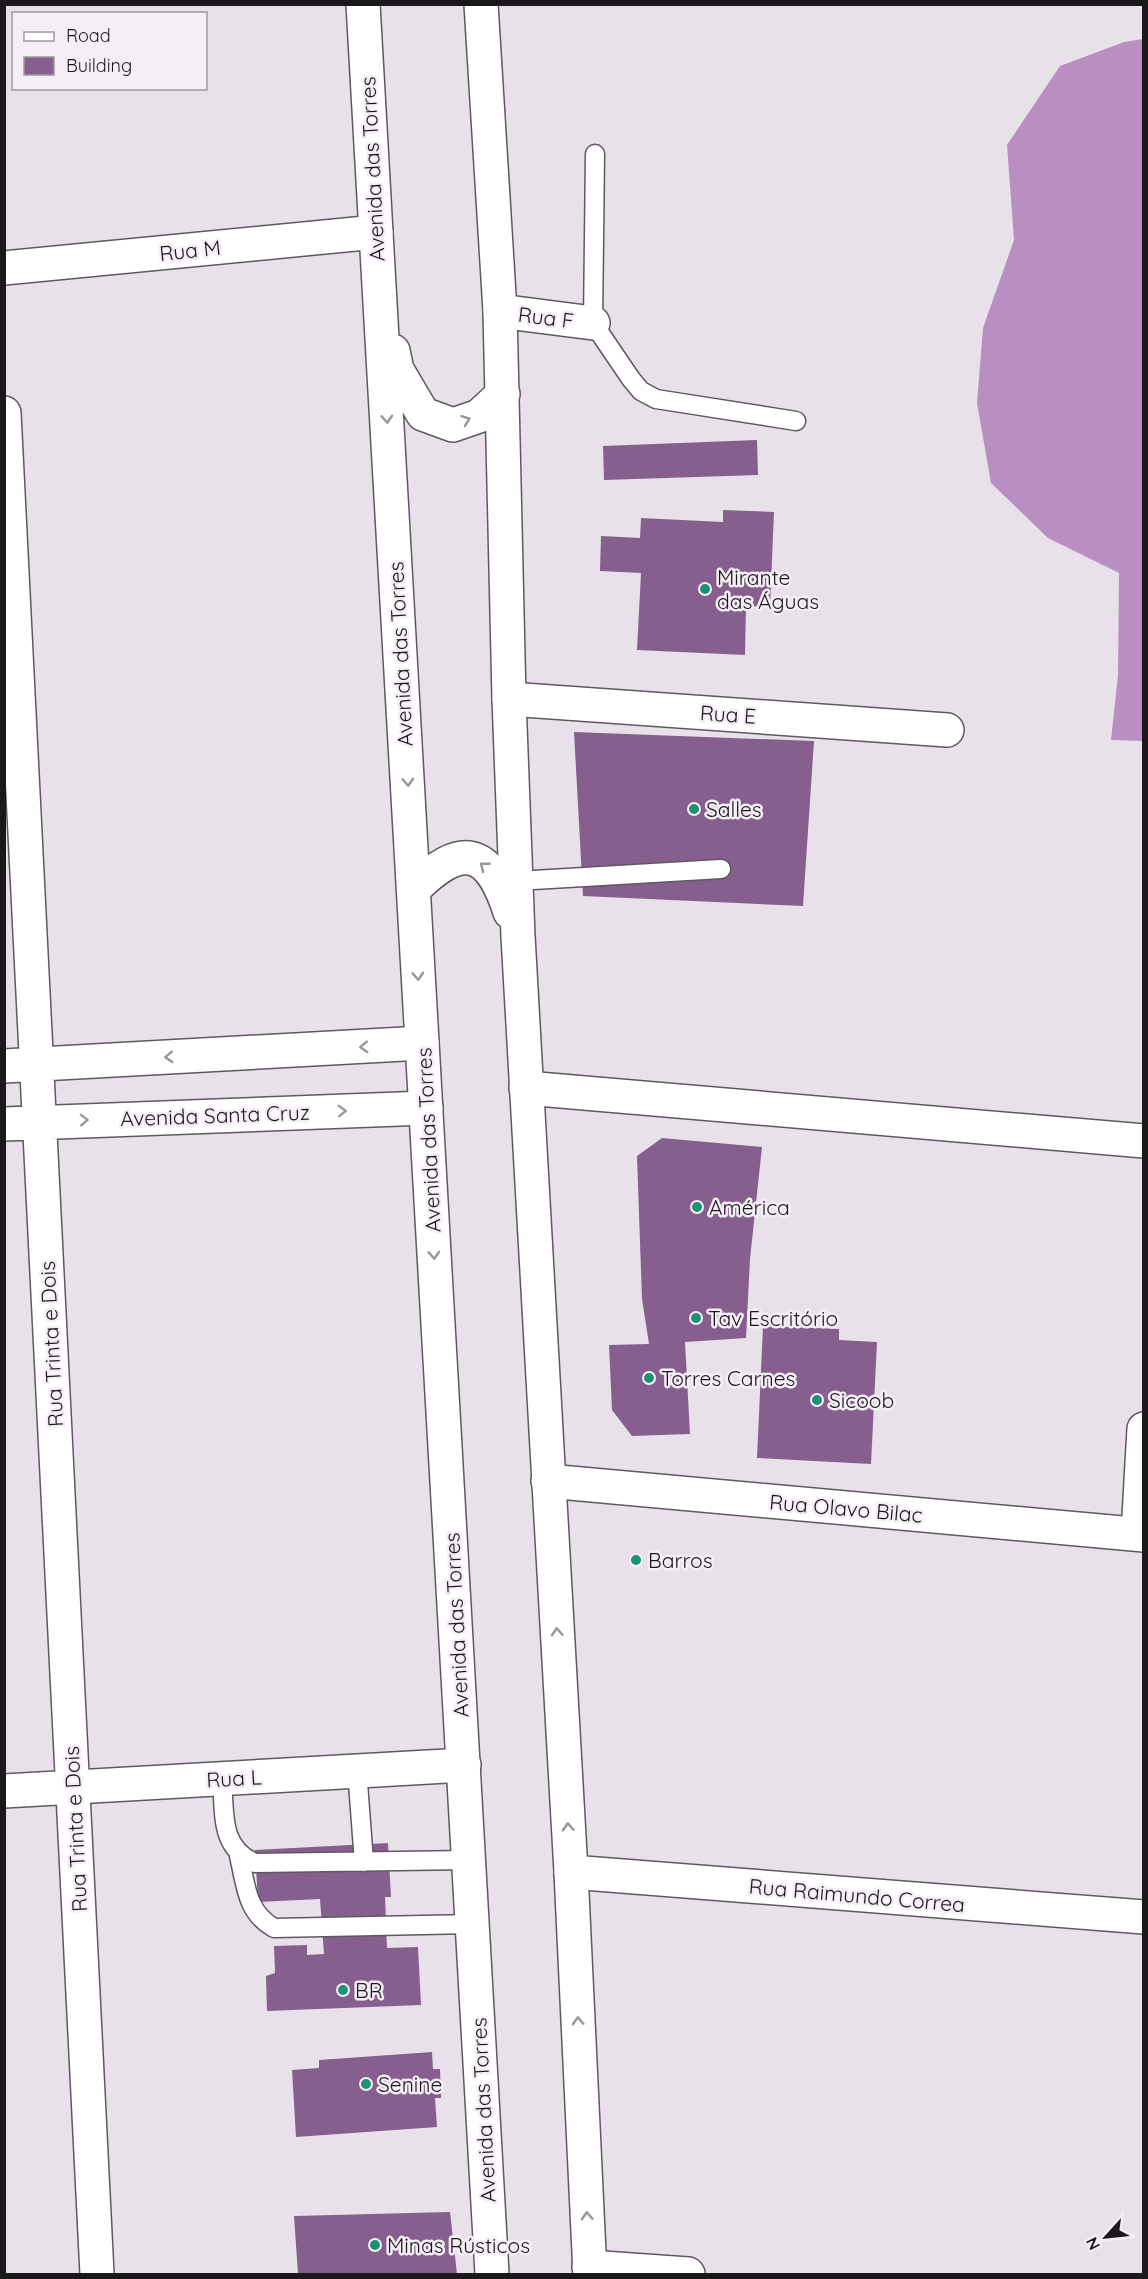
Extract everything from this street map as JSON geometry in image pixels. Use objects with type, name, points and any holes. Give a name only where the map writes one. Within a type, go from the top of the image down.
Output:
[{"type":"street","name":"Avenida das Torres","points":[[363,4],[492,2274]]},
{"type":"street","points":[[481,4],[500,311],[509,699],[518,936],[571,1872],[589,2271],[688,2274]]},
{"type":"street","name":"Rua M","points":[[4,268],[376,232]]},
{"type":"street","points":[[379,284],[398,370],[423,414],[453,425],[479,416],[503,394]]},
{"type":"street","name":"Rua F","points":[[500,311],[593,323]]},
{"type":"street","name":"Rua Trinta e Dois","points":[[4,413],[97,2274]]},
{"type":"street","name":"Rua E","points":[[509,699],[947,730]]},
{"type":"street","points":[[414,889],[433,869],[455,857],[479,860],[494,874],[504,893],[518,936]]},
{"type":"street","points":[[4,1065],[422,1043]]},
{"type":"street","points":[[526,1088],[1143,1141]]},
{"type":"street","name":"Avenida Santa Cruz","points":[[4,1124],[426,1108]]},
{"type":"street","points":[[1141,1534],[1143,1429]]},
{"type":"street","name":"Rua Olavo Bilac","points":[[548,1481],[1141,1534]]},
{"type":"street","name":"Rua L","points":[[4,1791],[464,1764]]},
{"type":"street","name":"Rua Raimundo Correa","points":[[571,1872],[1143,1917]]},
{"type":"lane","points":[[595,154],[593,323],[631,379],[641,391],[656,399],[796,421]]},
{"type":"lane","points":[[516,881],[721,870]]},
{"type":"lane","points":[[357,1770],[364,1862]]},
{"type":"lane","points":[[222,1779],[228,1838],[239,1856],[250,1906],[261,1920],[274,1928],[473,1924]]},
{"type":"lane","points":[[239,1856],[255,1863],[469,1860]]},
{"type":"shaded area","points":[[1143,39],[1144,741],[1111,740],[1118,675],[1119,573],[1048,538],[991,483],[977,403],[983,328],[1014,240],[1007,145],[1060,66],[1124,42]]},
{"type":"building","points":[[757,440],[758,475],[604,480],[603,446]]},
{"type":"building","name":"Mirante das Águas","points":[[723,510],[774,512],[770,607],[746,606],[745,655],[637,650],[641,573],[600,571],[601,536],[640,538],[641,518],[723,522]]},
{"type":"building","name":"Salles","points":[[574,732],[814,741],[803,906],[583,896]]},
{"type":"building","points":[[662,1138],[762,1147],[750,1259],[746,1338],[685,1342],[690,1434],[632,1436],[612,1410],[609,1345],[649,1344],[642,1299],[637,1156]]},
{"type":"building","name":"Sicoob","points":[[763,1326],[839,1329],[839,1340],[877,1342],[871,1464],[757,1458]]},
{"type":"building","points":[[388,1843],[391,1897],[385,1897],[387,1948],[418,1947],[421,2005],[267,2011],[266,1976],[275,1973],[274,1946],[307,1945],[307,1955],[324,1954],[320,1899],[258,1902],[255,1850]]},
{"type":"building","name":"Senine","points":[[432,2052],[433,2069],[440,2069],[441,2098],[435,2098],[437,2127],[296,2137],[292,2070],[319,2068],[319,2060]]},
{"type":"building","name":"Minas Rústicos","points":[[450,2212],[457,2274],[298,2274],[294,2216]]},
{"type":"place","name":"Mirante das Águas","points":[[705,589]]},
{"type":"place","name":"Salles","points":[[694,809]]},
{"type":"place","name":"América","points":[[697,1207]]},
{"type":"place","name":"Tav Escritório","points":[[696,1318]]},
{"type":"place","name":"Torres Carnes","points":[[649,1378]]},
{"type":"place","name":"Sicoob","points":[[817,1400]]},
{"type":"place","name":"Barros","points":[[636,1560]]},
{"type":"place","name":"BR","points":[[343,1990]]},
{"type":"place","name":"Senine","points":[[366,2084]]},
{"type":"place","name":"Minas Rústicos","points":[[375,2245]]}]
